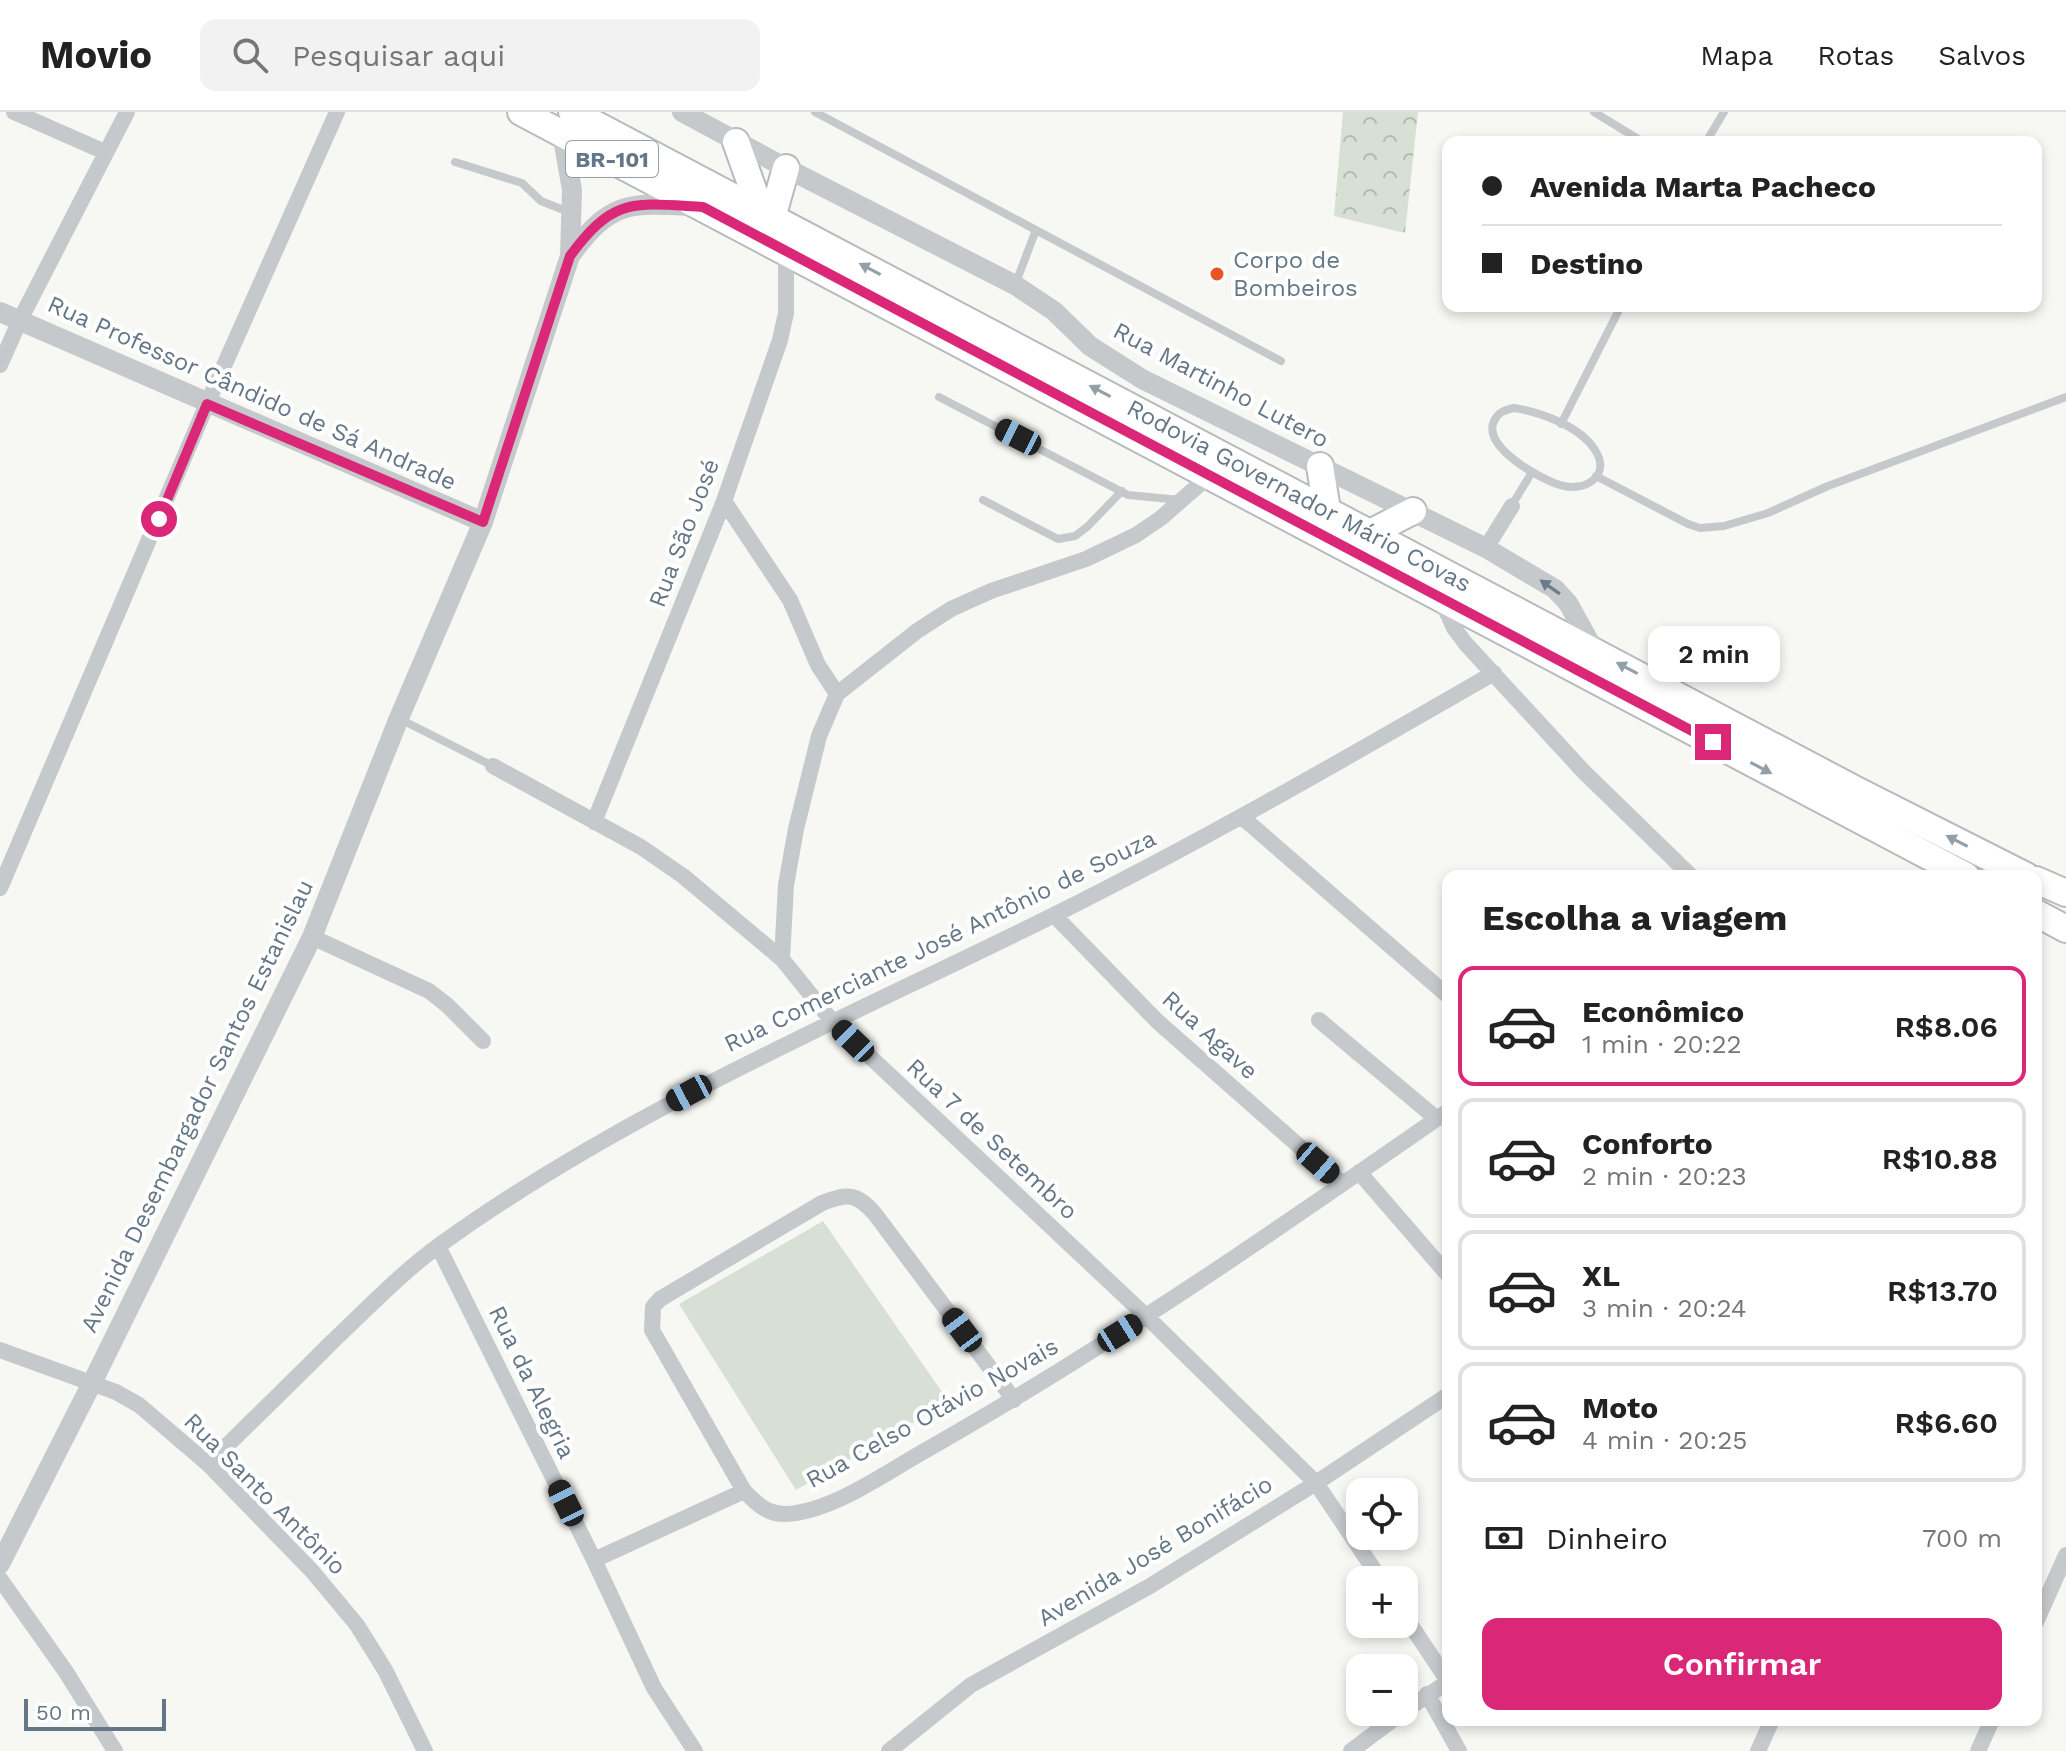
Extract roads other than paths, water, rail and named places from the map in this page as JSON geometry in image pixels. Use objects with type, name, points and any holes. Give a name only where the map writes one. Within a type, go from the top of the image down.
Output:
[{"type":"highway","name":"Rodovia Governador Mário Covas","points":[[521,112],[567,123],[767,215],[1856,790],[2014,870]]},
{"type":"highway","name":"Rodovia Governador Mário Covas","points":[[567,123],[703,207],[786,252],[1955,870]]},
{"type":"highway","points":[[736,142],[767,215]]},
{"type":"highway","points":[[767,215],[786,168]]},
{"type":"highway","points":[[1320,466],[1327,510]]},
{"type":"highway","points":[[1370,533],[1413,511]]},
{"type":"highway","points":[[2042,883],[2066,893]]},
{"type":"highway","points":[[2042,916],[2066,929]]},
{"type":"street","points":[[14,112],[105,152]]},
{"type":"street","points":[[0,365],[127,112]]},
{"type":"street","points":[[0,888],[207,404],[337,112]]},
{"type":"street","name":"Rua Martinho Lutero","points":[[682,112],[1015,285],[1046,305],[1090,346],[1124,368],[1195,406],[1486,548],[1555,589],[1568,603],[1594,650]]},
{"type":"street","name":"Avenida Desembargador Santos Estanislau","points":[[0,1564],[312,937],[399,718],[483,522],[570,256],[572,214],[567,123]]},
{"type":"street","name":"Avenida Desembargador Santos Estanislau","points":[[570,256],[586,234],[621,207],[643,204],[703,207]]},
{"type":"street","name":"Rua São José","points":[[594,822],[724,501],[780,340],[786,313],[786,252]]},
{"type":"street","name":"Rua Professor Cândido de Sá Andrade","points":[[0,312],[483,522]]},
{"type":"street","points":[[782,959],[786,885],[796,829],[819,736],[837,694],[906,639],[951,609],[991,591],[1086,559],[1136,535],[1161,518],[1209,476]]},
{"type":"street","points":[[724,501],[790,600],[818,665],[837,694]]},
{"type":"street","points":[[1486,548],[1512,506]]},
{"type":"street","points":[[1441,598],[1454,628],[1494,673],[1584,772],[1685,870]]},
{"type":"street","name":"Rua Comerciante José Antônio de Souza","points":[[208,1464],[378,1297],[438,1246],[531,1183],[640,1119],[832,1021],[1054,915],[1242,817],[1494,673]]},
{"type":"street","name":"Rua 7 de Setembro","points":[[493,766],[641,847],[683,876],[782,959],[832,1021],[1146,1316],[1316,1483],[1372,1566]]},
{"type":"street","points":[[1242,817],[1442,991]]},
{"type":"street","name":"Rua Agave","points":[[1054,915],[1157,1021],[1341,1183]]},
{"type":"street","points":[[312,937],[429,991],[483,1041]]},
{"type":"street","name":"Rua Celso Otávio Novais","points":[[744,1491],[758,1506],[769,1512],[785,1514],[844,1496],[1014,1400],[1146,1316],[1442,1115],[1319,1020]]},
{"type":"street","points":[[1359,1172],[1442,1268]]},
{"type":"street","points":[[594,1560],[744,1491],[652,1330],[653,1307],[660,1299],[822,1203],[841,1196],[853,1196],[864,1202],[1014,1400]]},
{"type":"street","name":"Rua da Alegria","points":[[438,1246],[654,1688],[695,1751]]},
{"type":"street","name":"Rua Santo Antônio","points":[[0,1350],[116,1392],[139,1405],[208,1464],[312,1571],[357,1625],[385,1670],[425,1751]]},
{"type":"street","name":"Avenida José Bonifácio","points":[[889,1751],[971,1685],[1150,1586],[1316,1483],[1442,1399]]},
{"type":"street","points":[[2042,1609],[2066,1555]]},
{"type":"street","points":[[0,1579],[66,1672],[115,1751]]},
{"type":"street","points":[[1418,1636],[1442,1672]]},
{"type":"street","points":[[1418,1701],[1442,1685]]},
{"type":"street","points":[[1427,1694],[1442,1721]]},
{"type":"street","points":[[1353,1750],[1385,1726]]},
{"type":"street","points":[[1445,1726],[1459,1751]]},
{"type":"street","points":[[1758,1751],[1769,1726]]},
{"type":"street","points":[[1978,1751],[1989,1726]]},
{"type":"lane","points":[[815,112],[1281,361]]},
{"type":"lane","points":[[1594,112],[1633,136]]},
{"type":"lane","points":[[1710,136],[1724,112]]},
{"type":"lane","points":[[455,162],[522,183],[541,201],[572,214]]},
{"type":"lane","points":[[1015,285],[1036,230]]},
{"type":"lane","points":[[1561,424],[1618,312]]},
{"type":"lane","points":[[939,397],[1128,495],[1181,500]]},
{"type":"lane","points":[[1596,476],[1688,524],[1700,528],[1724,526],[1768,513],[1828,486],[2066,397]]},
{"type":"lane","points":[[1514,408],[1529,410],[1561,424],[1595,450],[1599,467],[1596,476],[1582,488],[1548,481],[1532,472],[1499,445],[1492,426],[1504,410],[1514,408]]},
{"type":"lane","points":[[1512,506],[1532,472]]},
{"type":"lane","points":[[983,500],[1058,539],[1075,536],[1122,491]]},
{"type":"lane","name":"Rua 7 de Setembro","points":[[399,718],[493,766]]},
{"type":"place","name":"Corpo de Bombeiros","points":[[1217,274]]}]
